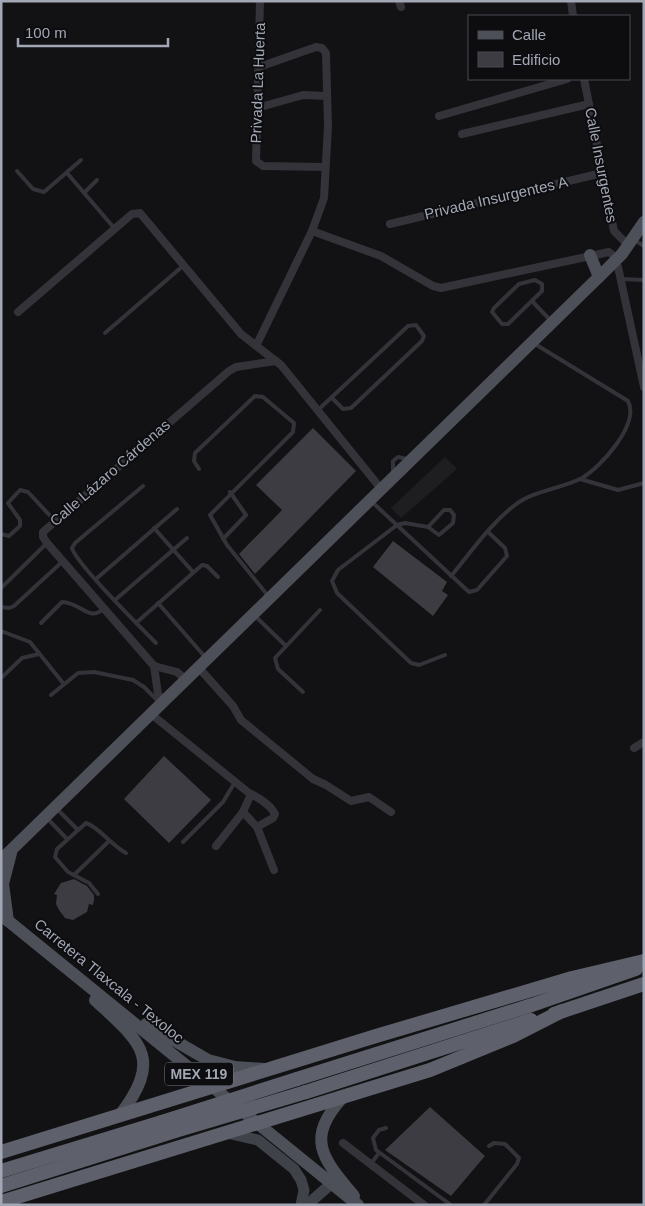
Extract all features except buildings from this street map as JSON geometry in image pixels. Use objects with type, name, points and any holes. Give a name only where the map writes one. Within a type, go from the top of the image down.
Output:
[{"type":"highway","points":[[1,1152],[572,978],[644,961]]},
{"type":"highway","points":[[1,1171],[540,1002],[644,966]]},
{"type":"highway","points":[[1,1186],[306,1092],[644,984]]},
{"type":"highway","points":[[1,1202],[343,1097],[470,1055],[562,1011]]},
{"type":"highway","points":[[270,1069],[271,1088],[276,1099],[289,1113]]},
{"type":"highway","points":[[189,1094],[203,1096],[209,1104],[211,1121],[204,1139]]},
{"type":"main road","points":[[1,860],[599,277],[616,260],[644,222]]},
{"type":"main road","points":[[590,255],[599,277]]},
{"type":"main road","points":[[1,855],[13,849]]},
{"type":"main road","points":[[4,918],[4,872],[13,849]]},
{"type":"main road","name":"Carretera Tlaxcala - Texoloc","points":[[4,918],[259,1122],[358,1205]]},
{"type":"main road","points":[[65,966],[91,996],[133,1036],[143,1053],[143,1073],[140,1085],[120,1115]]},
{"type":"main road","points":[[124,1013],[208,1060],[235,1067],[270,1069]]},
{"type":"main road","points":[[343,1097],[325,1120],[320,1136],[320,1146],[328,1165],[363,1205]]},
{"type":"street","name":"Privada La Huerta","points":[[260,1],[255,158],[257,163],[262,166],[325,167]]},
{"type":"street","points":[[571,1],[573,15]]},
{"type":"street","points":[[256,346],[312,231],[324,198],[328,96],[326,53],[322,48],[316,47],[259,67]]},
{"type":"street","points":[[439,116],[564,80]]},
{"type":"street","name":"Calle Insurgentes","points":[[584,80],[614,231],[630,242]]},
{"type":"street","points":[[257,108],[301,96],[328,96]]},
{"type":"street","points":[[462,134],[589,104]]},
{"type":"street","name":"Privada Insurgentes A","points":[[390,224],[602,173]]},
{"type":"street","points":[[18,312],[132,214],[142,215],[241,334],[276,361],[382,490]]},
{"type":"street","points":[[312,231],[381,256],[438,288],[609,252],[616,260],[622,279],[644,387]]},
{"type":"street","name":"Calle Lázaro Cárdenas","points":[[154,666],[47,543],[43,537],[43,532],[54,520],[229,371],[236,367],[276,361]]},
{"type":"street","points":[[203,664],[241,720],[313,779],[351,801],[369,797],[391,812]]},
{"type":"street","points":[[162,703],[158,694],[154,666],[177,672],[186,680]]},
{"type":"street","points":[[151,714],[251,794],[259,798],[275,814],[271,820],[257,827]]},
{"type":"street","points":[[634,748],[644,742]]},
{"type":"street","points":[[216,846],[243,812],[251,794]]},
{"type":"street","points":[[243,812],[257,827],[274,870]]},
{"type":"street","points":[[227,1133],[258,1140],[294,1169],[301,1180],[304,1190],[301,1205]]},
{"type":"street","points":[[342,1144],[424,1205]]},
{"type":"street","points":[[307,1205],[331,1184]]},
{"type":"lane","points":[[16,171],[33,189],[40,192],[47,190],[81,160]]},
{"type":"lane","points":[[67,173],[115,228]]},
{"type":"lane","points":[[84,193],[97,180]]},
{"type":"lane","points":[[630,242],[644,246]]},
{"type":"lane","points":[[105,332],[184,265]]},
{"type":"lane","points":[[622,279],[644,280]]},
{"type":"lane","points":[[535,280],[540,282],[543,288],[532,301],[506,325],[502,324],[492,312],[520,284],[535,280]]},
{"type":"lane","points":[[532,301],[553,322]]},
{"type":"lane","points":[[318,410],[408,326],[416,325],[422,330],[424,336],[422,341],[352,408],[343,409],[332,398]]},
{"type":"lane","points":[[451,576],[488,532],[520,500],[580,479],[606,456],[622,437],[630,418],[630,406],[624,398],[533,342]]},
{"type":"lane","points":[[199,469],[194,462],[196,453],[253,398],[263,397],[292,420],[295,429],[230,492],[210,515],[223,539],[270,598]]},
{"type":"lane","points":[[580,479],[618,490],[644,483]]},
{"type":"lane","points":[[143,486],[73,546],[74,554],[156,643]]},
{"type":"lane","points":[[1,534],[9,536],[20,526],[20,520],[8,503],[20,490],[28,492],[54,520]]},
{"type":"lane","points":[[223,539],[244,520],[246,515],[230,492]]},
{"type":"lane","points":[[371,501],[466,590],[475,592],[506,559],[507,550],[488,532]]},
{"type":"lane","points":[[96,578],[176,509]]},
{"type":"lane","points":[[428,527],[444,510],[450,510],[454,515],[453,523],[442,534],[436,534],[428,527],[405,523],[397,525],[338,570],[332,581],[333,588],[410,663],[419,665],[445,655]]},
{"type":"lane","points":[[154,528],[193,572]]},
{"type":"lane","points":[[115,600],[187,538]]},
{"type":"lane","points":[[1,588],[47,543]]},
{"type":"lane","points":[[1,607],[9,608],[14,606],[63,561]]},
{"type":"lane","points":[[136,623],[193,572],[204,565],[218,578]]},
{"type":"lane","points":[[40,623],[62,602],[79,606],[94,615],[103,609]]},
{"type":"lane","points":[[158,603],[203,664]]},
{"type":"lane","points":[[303,692],[275,666],[275,658],[284,646],[320,610]]},
{"type":"lane","points":[[254,615],[284,646]]},
{"type":"lane","points":[[1,631],[26,639],[63,683]]},
{"type":"lane","points":[[1,678],[22,658],[39,654]]},
{"type":"lane","points":[[50,695],[78,673],[88,671],[133,680],[162,703]]},
{"type":"lane","points":[[183,842],[222,802],[236,781]]},
{"type":"lane","points":[[55,806],[76,829]]},
{"type":"lane","points":[[45,816],[67,838]]},
{"type":"lane","points":[[98,894],[89,883],[68,872],[55,857],[57,849],[76,829],[88,823],[108,842],[126,853]]},
{"type":"lane","points":[[74,875],[108,842]]},
{"type":"lane","points":[[386,1128],[379,1130],[373,1138],[374,1147],[379,1153],[451,1205]]},
{"type":"lane","points":[[484,1205],[517,1164],[519,1158],[505,1144],[494,1143],[489,1146]]},
{"type":"lane","points":[[370,1166],[379,1153]]},
{"type":"shaded area","points":[[445,457],[457,469],[401,518],[391,508]]}]
